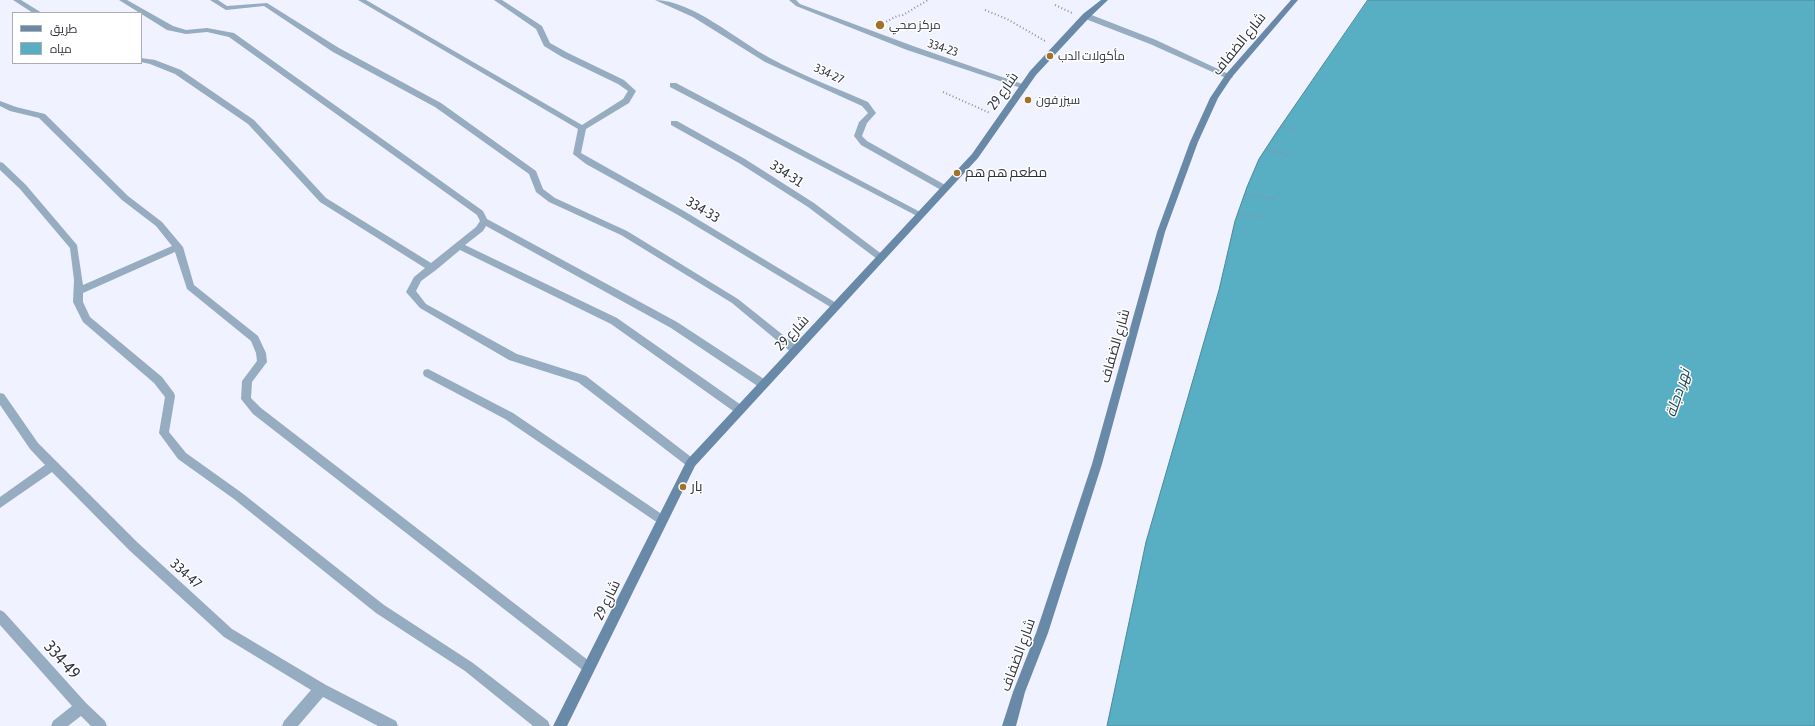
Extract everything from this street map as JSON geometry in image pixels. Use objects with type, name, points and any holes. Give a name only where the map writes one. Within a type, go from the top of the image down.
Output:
[{"type":"street","points":[[16,0],[36,12]]},
{"type":"street","points":[[122,0],[170,28],[186,32],[207,30],[231,35],[480,213],[484,220],[674,325],[763,384]]},
{"type":"street","points":[[213,0],[226,8],[265,4],[336,50],[438,105],[533,173],[539,190],[552,200],[624,233],[735,301],[795,350]]},
{"type":"street","points":[[361,0],[582,128],[626,101],[632,91],[621,82],[565,55],[547,44],[539,28],[497,0]]},
{"type":"street","name":"334-27","points":[[658,0],[696,15],[768,60],[865,104],[872,113],[863,122],[858,136],[864,143],[944,188]]},
{"type":"street","name":"334-23","points":[[792,0],[798,5],[910,48],[1024,86]]},
{"type":"street","name":"شارع 29","points":[[560,726],[690,463],[975,156],[1033,73],[1084,17],[1105,0]]},
{"type":"street","name":"شارع الضفاف","points":[[1009,726],[1019,692],[1042,633],[1097,464],[1161,232],[1204,119],[1214,98],[1228,76],[1296,0]]},
{"type":"street","points":[[1084,17],[1153,42],[1228,76]]},
{"type":"street","points":[[142,60],[152,62],[178,72],[251,122],[323,200],[433,268]]},
{"type":"street","points":[[673,85],[920,214]]},
{"type":"street","points":[[0,102],[13,108],[42,116],[125,198],[159,224],[178,247],[190,287],[256,339],[261,353],[262,362],[247,382],[246,399],[257,411],[588,668]]},
{"type":"street","name":"334-31","points":[[674,123],[742,160],[805,201],[880,257]]},
{"type":"street","name":"334-33","points":[[582,128],[577,154],[681,213],[835,306]]},
{"type":"street","points":[[0,165],[23,187],[74,247],[78,302],[86,319],[158,380],[170,396],[164,433],[182,456],[238,496],[380,609],[469,667],[543,726]]},
{"type":"street","points":[[484,220],[480,229],[417,280],[411,292],[423,306],[513,357],[582,379],[690,463]]},
{"type":"street","points":[[459,246],[614,321],[740,410]]},
{"type":"street","points":[[78,291],[178,247]]},
{"type":"street","points":[[428,373],[509,416],[662,520]]},
{"type":"street","name":"334-47","points":[[0,397],[34,446],[133,546],[228,633],[321,689],[392,726]]},
{"type":"street","points":[[0,503],[53,465]]},
{"type":"street","name":"334-49","points":[[0,616],[81,707],[100,726]]},
{"type":"street","points":[[289,726],[321,689]]},
{"type":"street","points":[[58,726],[81,707]]},
{"type":"path","points":[[867,32],[897,16],[903,15],[928,0]]},
{"type":"path","points":[[1055,5],[1084,17]]},
{"type":"path","points":[[985,10],[1007,19],[1056,47]]},
{"type":"path","points":[[943,92],[1001,118]]},
{"type":"path","points":[[1281,125],[1299,133]]},
{"type":"path","points":[[1266,149],[1290,156]]},
{"type":"path","points":[[1245,194],[1274,199]]},
{"type":"path","points":[[1238,214],[1263,217]]},
{"type":"water","name":"نهر دجلة","points":[[1368,0],[1815,0],[1815,726],[1107,726],[1146,542],[1219,290],[1235,221],[1247,187],[1259,159]]},
{"type":"place","name":"مركز صحي","points":[[880,25]]},
{"type":"place","name":"مأكولات الدب","points":[[1050,56]]},
{"type":"place","name":"سيزر فون","points":[[1028,100]]},
{"type":"place","name":"مطعم هم هم","points":[[957,173]]},
{"type":"place","name":"بار","points":[[683,487]]}]
